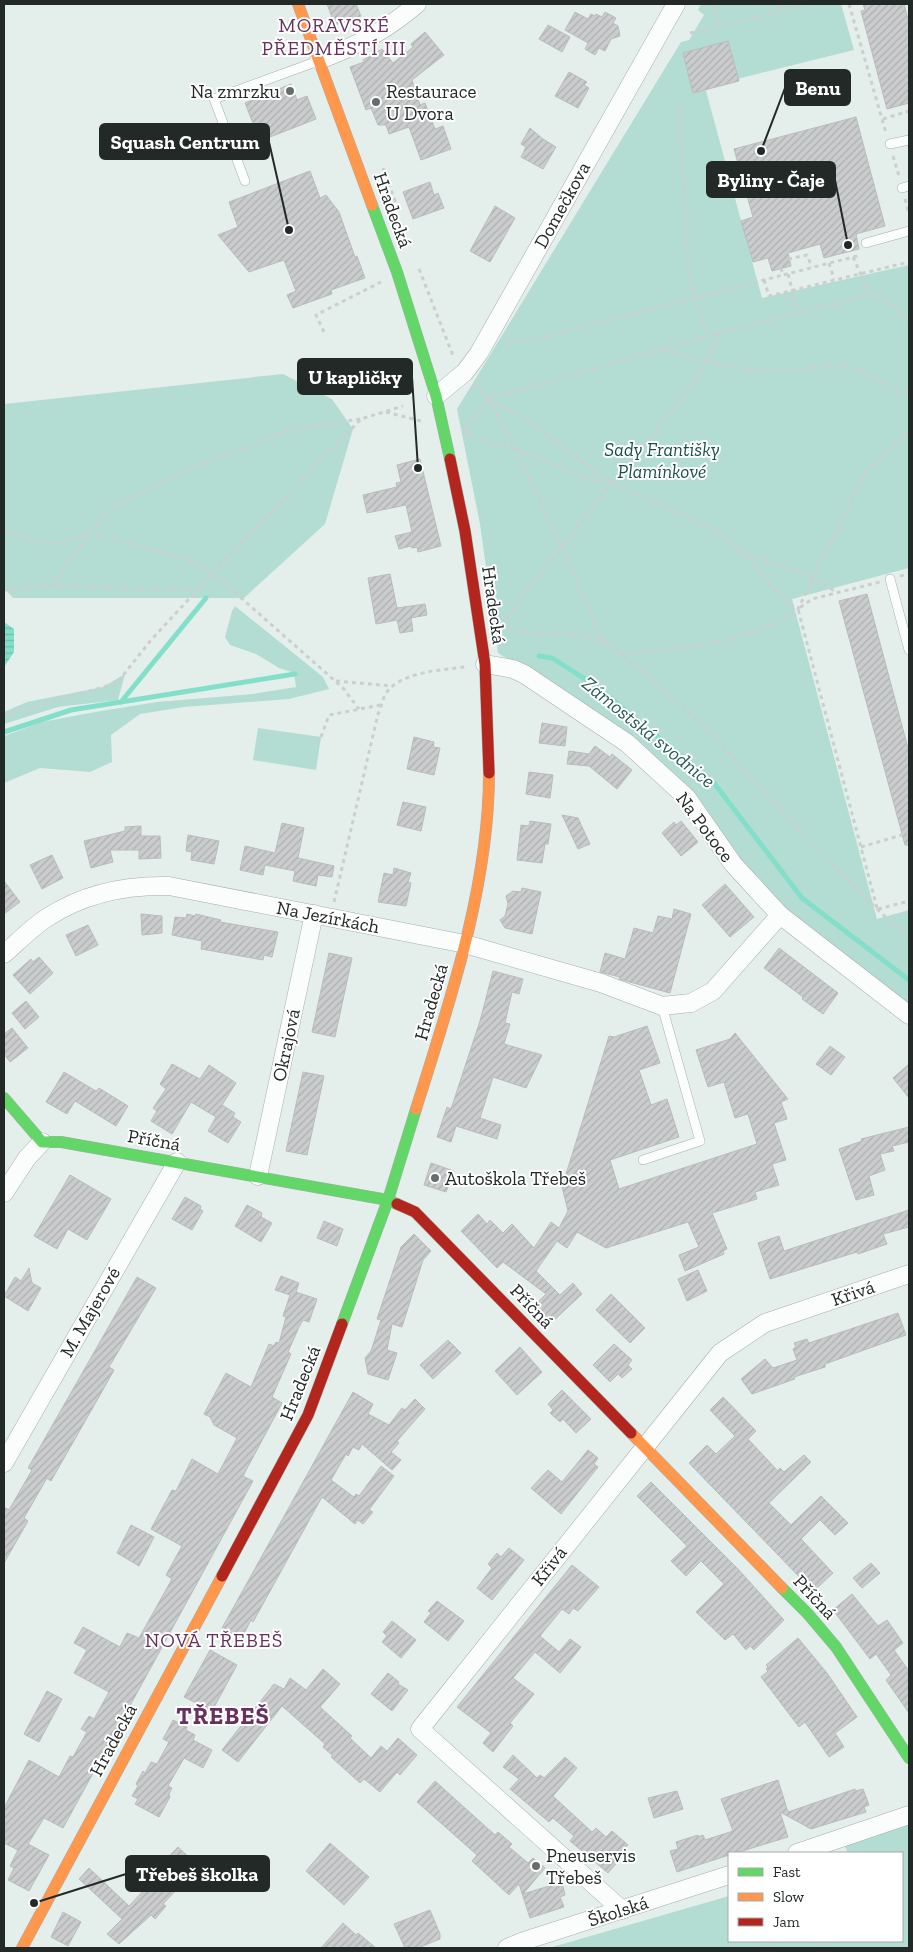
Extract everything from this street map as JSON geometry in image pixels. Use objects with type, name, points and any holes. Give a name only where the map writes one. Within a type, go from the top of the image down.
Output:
[{"type":"street","name":"Hradecká","points":[[22,1948],[308,1415],[388,1200],[444,1020],[466,944],[486,839],[489,791],[489,740],[485,664],[465,531],[436,396],[398,277],[298,4]]},
{"type":"street","points":[[319,60],[341,52],[377,34],[399,20],[416,4]]},
{"type":"street","name":"Domečkova","points":[[436,396],[465,372],[486,341],[676,4]]},
{"type":"street","name":"Na Potoce","points":[[485,664],[508,667],[524,674],[627,742],[687,798],[733,864],[780,915],[909,1015]]},
{"type":"street","name":"Na Jezírkách","points":[[4,954],[46,918],[80,900],[119,889],[143,886],[169,886],[466,944],[601,983],[662,1006],[691,1003],[713,991],[780,915]]},
{"type":"street","name":"Okrajová","points":[[258,1176],[314,914]]},
{"type":"street","points":[[4,1098],[42,1142],[26,1158],[4,1193]]},
{"type":"street","name":"Příčná","points":[[42,1142],[61,1142],[388,1200],[415,1212],[808,1614],[836,1647],[909,1758]]},
{"type":"street","name":"M. Majerové","points":[[4,1463],[177,1162]]},
{"type":"street","name":"Křivá","points":[[622,1910],[420,1729],[720,1353],[764,1323],[909,1274]]},
{"type":"street","points":[[800,1852],[909,1816]]},
{"type":"street","name":"Školská","points":[[506,1948],[728,1875]]},
{"type":"lane","points":[[245,181],[214,99],[319,60]]},
{"type":"lane","points":[[890,144],[909,140]]},
{"type":"lane","points":[[866,243],[909,231]]},
{"type":"lane","points":[[890,579],[909,650]]},
{"type":"lane","points":[[642,1160],[700,1141],[662,1006]]},
{"type":"path","points":[[714,4],[719,27]]},
{"type":"path","points":[[779,4],[780,11]]},
{"type":"path","points":[[690,33],[807,4]]},
{"type":"path","points":[[849,4],[890,144],[906,187],[909,214]]},
{"type":"path","points":[[679,105],[689,276],[708,336]]},
{"type":"path","points":[[883,119],[909,111]]},
{"type":"path","points":[[383,168],[398,208]]},
{"type":"path","points":[[788,259],[806,254],[812,267]]},
{"type":"path","points":[[486,341],[532,340],[858,255]]},
{"type":"path","points":[[853,257],[870,295]]},
{"type":"path","points":[[417,261],[455,361],[488,399],[562,546],[604,642]]},
{"type":"path","points":[[764,280],[768,296],[909,262]]},
{"type":"path","points":[[829,263],[834,279]]},
{"type":"path","points":[[781,268],[783,275]]},
{"type":"path","points":[[788,274],[798,313]]},
{"type":"path","points":[[324,332],[316,315],[380,282],[398,277]]},
{"type":"path","points":[[456,438],[463,434],[488,399],[708,336],[798,313],[874,294],[892,304],[909,324]]},
{"type":"path","points":[[720,333],[706,362],[690,388],[612,483],[500,626],[536,635],[564,634],[588,637],[604,642],[620,654],[649,677],[716,738],[806,838],[909,938]]},
{"type":"path","points":[[663,349],[706,362],[766,371],[842,366],[855,369],[893,389],[909,393]]},
{"type":"path","points":[[488,399],[524,418],[612,483],[717,531],[749,560],[783,600],[798,609]]},
{"type":"path","points":[[52,586],[90,533],[114,506],[179,474],[289,430],[361,419],[403,406]]},
{"type":"path","points":[[386,412],[442,427]]},
{"type":"path","points":[[4,716],[117,683],[151,640],[196,591],[361,419]]},
{"type":"path","points":[[877,909],[798,609],[867,470],[909,433]]},
{"type":"path","points":[[463,434],[514,449],[591,480],[612,483]]},
{"type":"path","points":[[4,532],[57,544],[90,533],[189,560],[213,573],[343,688],[359,709]]},
{"type":"path","points":[[739,551],[814,578],[836,592]]},
{"type":"path","points":[[620,654],[686,647],[744,636],[798,609],[812,599],[909,574]]},
{"type":"path","points":[[4,590],[52,586],[196,591]]},
{"type":"path","points":[[331,918],[385,695],[392,686],[412,676],[485,664]]},
{"type":"path","points":[[335,681],[392,686]]},
{"type":"path","points":[[321,738],[329,715],[382,705]]},
{"type":"path","points":[[861,847],[909,833]]},
{"type":"path","points":[[877,909],[909,901]]},
{"type":"green space","name":"Sady Františky Plamínkové","points":[[701,4],[841,4],[854,50],[705,87],[762,298],[909,265],[909,568],[792,599],[877,919],[909,910],[909,1006],[789,914],[620,728],[498,653],[480,524],[457,409],[681,42],[689,40],[704,15],[698,10]]},
{"type":"green space","points":[[283,374],[332,399],[353,429],[325,524],[244,598],[13,598],[4,588],[4,404]]},
{"type":"green space","points":[[235,606],[323,677],[329,689],[289,699],[184,707],[140,714],[111,735],[112,762],[90,772],[40,768],[4,783],[4,736],[42,722],[157,702],[253,694],[296,687],[294,673],[279,668],[256,654],[230,645],[225,637]]},
{"type":"green space","points":[[125,674],[118,700],[58,707],[4,724],[4,712],[27,702],[103,687]]},
{"type":"green space","points":[[258,728],[321,737],[316,770],[253,760]]},
{"type":"green space","points":[[909,1822],[909,1948],[549,1948],[728,1896],[728,1942],[903,1942],[903,1852],[848,1852],[845,1846]]},
{"type":"shaded area","points":[[4,622],[14,629],[14,652],[4,667]]},
{"type":"building","points":[[327,4],[356,4],[361,16],[335,25]]},
{"type":"building","points":[[863,4],[904,4],[909,23],[909,103],[887,109],[861,11],[865,10]]},
{"type":"building","points":[[575,12],[588,19],[591,14],[602,17],[605,12],[616,18],[613,23],[618,26],[620,36],[611,39],[605,51],[599,48],[595,55],[585,49],[588,43],[565,30]]},
{"type":"building","points":[[548,25],[570,37],[562,52],[539,39]]},
{"type":"building","points":[[425,32],[444,55],[412,80],[420,105],[425,103],[435,129],[443,126],[451,149],[421,160],[409,127],[389,134],[386,125],[378,125],[371,108],[366,110],[350,67],[364,62],[363,60],[382,49],[393,63],[413,47],[411,44]]},
{"type":"building","points":[[728,41],[739,81],[693,93],[683,53]]},
{"type":"building","points":[[569,72],[587,82],[584,85],[589,88],[578,108],[555,96]]},
{"type":"building","points":[[291,84],[297,100],[307,96],[316,119],[260,141],[245,103]]},
{"type":"building","points":[[856,117],[885,226],[856,234],[859,249],[824,258],[820,244],[788,253],[791,266],[772,271],[768,258],[753,262],[741,221],[753,217],[734,149]]},
{"type":"building","points":[[530,128],[556,147],[543,169],[521,157],[526,147],[521,144]]},
{"type":"building","points":[[310,171],[320,198],[326,195],[339,212],[355,257],[357,256],[365,278],[331,290],[332,294],[293,308],[287,295],[296,291],[284,260],[249,272],[218,235],[238,227],[229,202]]},
{"type":"building","points":[[430,182],[434,195],[438,193],[444,208],[413,219],[403,192]]},
{"type":"building","points":[[495,206],[515,218],[490,262],[470,251]]},
{"type":"building","points":[[420,459],[441,546],[418,552],[417,547],[412,548],[411,546],[399,549],[395,536],[412,532],[406,505],[367,513],[363,495],[397,487],[396,483],[401,482],[397,465]]},
{"type":"building","points":[[390,574],[397,608],[425,604],[427,615],[411,618],[413,631],[400,633],[397,620],[376,624],[368,578]]},
{"type":"building","points":[[867,594],[909,752],[909,845],[905,845],[839,601]]},
{"type":"building","points":[[542,723],[567,727],[565,746],[539,743]]},
{"type":"building","points":[[414,737],[434,742],[433,747],[440,748],[434,775],[407,769]]},
{"type":"building","points":[[595,746],[610,757],[612,754],[632,770],[617,789],[589,766],[567,764],[569,751],[589,754]]},
{"type":"building","points":[[529,772],[553,775],[550,798],[526,794]]},
{"type":"building","points":[[403,802],[426,807],[421,831],[397,825]]},
{"type":"building","points":[[562,815],[578,818],[590,844],[578,849]]},
{"type":"building","points":[[530,821],[551,824],[548,844],[545,844],[542,863],[517,860],[521,825],[529,826]]},
{"type":"building","points":[[681,821],[698,842],[681,856],[662,833],[674,822],[676,825]]},
{"type":"building","points":[[282,823],[304,828],[298,858],[334,866],[332,877],[318,875],[316,886],[293,881],[295,871],[265,865],[263,875],[240,870],[245,846],[275,853]]},
{"type":"building","points":[[141,826],[141,836],[160,836],[161,858],[139,859],[139,850],[110,850],[113,862],[91,868],[84,841],[125,831],[125,827]]},
{"type":"building","points":[[188,835],[219,841],[214,864],[191,860],[192,852],[186,851]]},
{"type":"building","points":[[52,855],[63,878],[42,889],[30,865]]},
{"type":"building","points":[[394,868],[411,873],[408,882],[411,883],[406,906],[378,902],[384,873],[393,875]]},
{"type":"building","points":[[4,881],[20,902],[4,914]]},
{"type":"building","points":[[725,884],[754,917],[730,937],[702,905]]},
{"type":"building","points":[[522,888],[541,892],[532,934],[505,928],[500,920],[505,916],[508,904],[506,896],[513,891],[521,892]]},
{"type":"building","points":[[674,909],[691,914],[670,993],[600,972],[605,953],[625,959],[634,928],[653,933],[658,916],[672,919]]},
{"type":"building","points":[[141,914],[162,916],[162,933],[142,935]]},
{"type":"building","points":[[187,914],[195,916],[196,914],[221,920],[220,922],[278,932],[272,957],[264,955],[263,960],[201,949],[202,941],[172,935],[175,917],[186,918]]},
{"type":"building","points":[[88,925],[98,945],[76,956],[66,935]]},
{"type":"building","points":[[779,948],[838,993],[823,1014],[764,968]]},
{"type":"building","points":[[329,953],[352,958],[335,1037],[312,1032]]},
{"type":"building","points":[[39,957],[53,973],[30,994],[13,975],[31,959],[33,962]]},
{"type":"building","points":[[493,971],[523,979],[519,994],[512,992],[505,1023],[510,1024],[504,1044],[542,1055],[526,1088],[493,1077],[480,1118],[501,1125],[497,1139],[456,1126],[451,1142],[437,1137],[447,1107],[451,1109],[480,1021]]},
{"type":"building","points":[[26,1001],[39,1017],[25,1029],[12,1013]]},
{"type":"building","points":[[647,1026],[660,1063],[639,1070],[651,1105],[667,1099],[679,1137],[610,1160],[619,1189],[757,1144],[748,1114],[735,1118],[724,1082],[708,1087],[696,1050],[730,1039],[735,1033],[788,1099],[781,1102],[787,1119],[774,1123],[786,1160],[772,1164],[779,1185],[755,1192],[757,1199],[712,1213],[727,1249],[723,1251],[724,1254],[685,1271],[679,1255],[699,1247],[688,1222],[606,1248],[577,1232],[567,1248],[557,1241],[536,1271],[560,1295],[573,1283],[582,1294],[551,1323],[535,1305],[546,1294],[503,1262],[497,1268],[461,1231],[478,1214],[487,1224],[490,1220],[503,1233],[512,1224],[534,1248],[551,1222],[559,1228],[568,1211],[562,1187],[609,1036],[614,1037]]},
{"type":"building","points":[[12,1028],[28,1048],[10,1062],[4,1054],[4,1034]]},
{"type":"building","points":[[830,1046],[845,1057],[831,1075],[816,1064]]},
{"type":"building","points":[[172,1064],[200,1079],[209,1065],[236,1083],[222,1105],[235,1113],[233,1117],[241,1122],[228,1143],[208,1131],[216,1117],[191,1102],[172,1134],[151,1121],[157,1111],[153,1108],[166,1089],[160,1084]]},
{"type":"building","points":[[909,1064],[909,1098],[893,1078]]},
{"type":"building","points":[[64,1072],[96,1091],[99,1088],[128,1106],[116,1126],[75,1101],[67,1114],[46,1102]]},
{"type":"building","points":[[303,1072],[324,1076],[307,1155],[286,1151]]},
{"type":"building","points":[[909,1127],[909,1142],[892,1146],[894,1151],[880,1154],[885,1170],[869,1176],[874,1195],[856,1200],[839,1149],[862,1141],[861,1139]]},
{"type":"building","points":[[431,1163],[454,1171],[446,1192],[424,1185]]},
{"type":"building","points":[[70,1175],[111,1199],[87,1240],[68,1229],[57,1249],[34,1236]]},
{"type":"building","points":[[185,1197],[201,1206],[200,1209],[203,1211],[192,1230],[172,1219]]},
{"type":"building","points":[[247,1205],[262,1213],[261,1217],[272,1223],[261,1242],[235,1226]]},
{"type":"building","points":[[909,1210],[909,1227],[883,1234],[887,1244],[770,1279],[758,1243],[779,1236],[784,1251]]},
{"type":"building","points":[[324,1221],[343,1229],[337,1246],[317,1238]]},
{"type":"building","points":[[414,1234],[431,1251],[423,1260],[402,1327],[392,1324],[387,1350],[397,1353],[388,1380],[368,1374],[365,1358],[371,1351],[381,1320],[377,1319],[401,1247]]},
{"type":"building","points":[[29,1268],[32,1283],[41,1288],[28,1311],[4,1296],[15,1277],[21,1281]]},
{"type":"building","points":[[698,1270],[707,1291],[687,1301],[678,1279]]},
{"type":"building","points":[[281,1276],[299,1283],[296,1292],[317,1299],[309,1322],[303,1320],[299,1327],[288,1352],[291,1354],[272,1397],[282,1403],[243,1476],[253,1481],[63,1828],[44,1818],[28,1844],[49,1855],[29,1891],[8,1880],[14,1868],[10,1866],[18,1850],[4,1843],[4,1808],[29,1760],[59,1777],[70,1756],[73,1757],[87,1732],[81,1729],[89,1716],[94,1719],[109,1692],[74,1673],[87,1650],[74,1643],[83,1627],[120,1647],[127,1633],[139,1638],[172,1579],[166,1575],[182,1546],[151,1529],[172,1490],[176,1491],[192,1459],[218,1474],[237,1438],[214,1425],[210,1417],[204,1414],[226,1373],[251,1387],[269,1344],[274,1346],[276,1342],[279,1343],[286,1317],[283,1316],[290,1295],[275,1290]]},
{"type":"building","points":[[137,1277],[156,1288],[109,1367],[114,1370],[51,1481],[47,1478],[24,1518],[28,1521],[4,1563],[4,1507],[9,1510],[32,1470],[28,1468]]},
{"type":"building","points":[[611,1294],[645,1328],[630,1343],[596,1310]]},
{"type":"building","points":[[898,1313],[906,1335],[825,1364],[825,1367],[752,1394],[741,1379],[765,1359],[773,1368],[797,1360],[793,1349],[796,1347],[794,1343],[807,1339],[809,1343]]},
{"type":"building","points":[[448,1340],[461,1353],[433,1379],[420,1365]]},
{"type":"building","points":[[614,1344],[632,1360],[628,1365],[632,1369],[622,1378],[618,1374],[610,1382],[593,1365]]},
{"type":"building","points":[[520,1347],[542,1372],[517,1395],[495,1371]]},
{"type":"building","points":[[562,1390],[591,1419],[576,1433],[563,1419],[560,1422],[550,1413],[553,1410],[548,1404]]},
{"type":"building","points":[[353,1392],[373,1404],[368,1414],[389,1425],[402,1408],[405,1410],[415,1399],[425,1409],[397,1441],[399,1443],[391,1452],[401,1460],[392,1470],[362,1444],[359,1450],[353,1447],[348,1456],[346,1454],[331,1480],[354,1497],[356,1494],[359,1496],[381,1466],[394,1476],[369,1510],[373,1512],[363,1524],[358,1520],[355,1524],[322,1497],[253,1622],[251,1620],[241,1639],[222,1628]]},
{"type":"building","points":[[723,1397],[756,1431],[748,1439],[778,1471],[780,1468],[784,1472],[804,1455],[811,1462],[769,1503],[791,1525],[821,1496],[848,1523],[835,1535],[820,1520],[801,1539],[833,1573],[816,1589],[811,1589],[689,1463],[707,1445],[716,1454],[735,1436],[710,1410]]},
{"type":"building","points":[[588,1450],[598,1458],[594,1464],[598,1467],[561,1514],[531,1488],[548,1470],[562,1482]]},
{"type":"building","points":[[651,1482],[738,1569],[784,1620],[754,1650],[750,1646],[746,1650],[733,1634],[725,1640],[696,1612],[724,1584],[701,1561],[686,1576],[671,1561],[687,1546],[637,1496]]},
{"type":"building","points":[[131,1525],[154,1537],[139,1566],[117,1553]]},
{"type":"building","points":[[509,1548],[524,1560],[492,1600],[477,1588],[492,1568],[488,1564],[497,1553],[501,1557]]},
{"type":"building","points":[[871,1563],[880,1573],[862,1588],[853,1578]]},
{"type":"building","points":[[572,1565],[599,1587],[578,1611],[573,1608],[569,1614],[562,1609],[540,1636],[559,1652],[570,1639],[581,1647],[560,1673],[535,1652],[513,1678],[534,1694],[510,1723],[513,1726],[493,1752],[483,1743],[491,1733],[457,1707]]},
{"type":"building","points":[[852,1594],[878,1626],[887,1620],[903,1643],[894,1650],[909,1671],[909,1713],[886,1680],[891,1675],[876,1654],[870,1659],[833,1610]]},
{"type":"building","points":[[437,1601],[464,1621],[448,1641],[424,1622],[431,1613],[428,1611]]},
{"type":"building","points":[[392,1621],[416,1640],[401,1658],[382,1642],[387,1636],[383,1632]]},
{"type":"building","points":[[798,1638],[827,1673],[857,1717],[835,1733],[844,1747],[829,1757],[805,1722],[799,1727],[761,1677],[768,1671],[766,1665]]},
{"type":"building","points":[[210,1650],[237,1665],[212,1711],[184,1697]]},
{"type":"building","points":[[323,1669],[340,1684],[320,1707],[352,1736],[350,1738],[371,1758],[381,1746],[387,1751],[398,1738],[417,1755],[400,1775],[397,1772],[380,1792],[364,1779],[360,1783],[331,1757],[333,1756],[323,1747],[325,1744],[282,1706],[238,1762],[222,1750],[274,1684],[284,1689],[290,1678],[306,1690]]},
{"type":"building","points":[[388,1673],[399,1682],[398,1684],[408,1690],[392,1711],[371,1694]]},
{"type":"building","points":[[47,1691],[62,1699],[39,1742],[24,1734]]},
{"type":"building","points":[[173,1720],[187,1727],[186,1730],[195,1735],[193,1740],[212,1750],[203,1768],[184,1758],[168,1786],[172,1788],[169,1794],[170,1797],[159,1817],[135,1804],[138,1799],[132,1796],[143,1771],[145,1773],[151,1762],[157,1764],[169,1742],[163,1739]]},
{"type":"building","points":[[513,1755],[537,1778],[540,1775],[544,1778],[565,1757],[577,1768],[553,1796],[592,1832],[596,1828],[606,1837],[612,1831],[628,1845],[618,1856],[621,1858],[608,1873],[570,1841],[574,1836],[553,1818],[549,1822],[510,1789],[519,1779],[503,1767]]},
{"type":"building","points":[[778,1780],[788,1812],[855,1789],[855,1791],[863,1789],[869,1805],[864,1807],[866,1812],[811,1829],[780,1812],[788,1837],[739,1852],[728,1852],[728,1855],[677,1872],[670,1851],[678,1849],[676,1842],[698,1835],[698,1837],[703,1835],[705,1840],[733,1831],[721,1799]]},
{"type":"building","points":[[435,1781],[495,1835],[498,1832],[512,1844],[509,1847],[528,1863],[533,1858],[545,1868],[523,1894],[562,1882],[565,1895],[560,1897],[564,1907],[530,1918],[519,1884],[509,1895],[472,1861],[477,1855],[417,1802]]},
{"type":"building","points":[[677,1791],[683,1809],[654,1818],[648,1798]]},
{"type":"building","points":[[330,1843],[369,1877],[344,1905],[306,1871]]},
{"type":"building","points":[[178,1847],[195,1863],[191,1867],[195,1870],[163,1904],[166,1906],[155,1919],[151,1915],[119,1944],[107,1934],[122,1919],[79,1879],[89,1868],[129,1906],[163,1870],[159,1867]]},
{"type":"building","points":[[430,1910],[440,1934],[440,1939],[418,1948],[405,1948],[394,1924]]},
{"type":"building","points":[[63,1912],[81,1922],[68,1946],[51,1937]]},
{"type":"building","points":[[343,1923],[356,1935],[358,1933],[376,1948],[321,1948]]},
{"type":"waterway","points":[[121,702],[206,598]]},
{"type":"waterway","name":"Zámostská svodnice","points":[[539,656],[552,658],[596,686],[714,783],[802,898],[909,980]]},
{"type":"waterway","points":[[4,732],[71,710],[295,674]]},
{"type":"traffic: fast","points":[[372,205],[397,272],[436,396],[450,459]]},
{"type":"traffic: fast","points":[[4,1098],[42,1142],[61,1142],[388,1200],[397,1204]]},
{"type":"traffic: fast","points":[[342,1324],[388,1200],[416,1109]]},
{"type":"traffic: fast","points":[[782,1588],[808,1614],[836,1647],[909,1758]]},
{"type":"traffic: slow","points":[[298,4],[372,205]]},
{"type":"traffic: slow","points":[[416,1109],[454,985],[475,901],[487,816],[489,773]]},
{"type":"traffic: slow","points":[[631,1433],[782,1588]]},
{"type":"traffic: slow","points":[[22,1948],[222,1576]]},
{"type":"traffic: jam","points":[[450,459],[465,531],[485,664],[489,773]]},
{"type":"traffic: jam","points":[[397,1204],[415,1212],[631,1433]]},
{"type":"traffic: jam","points":[[222,1576],[308,1415],[342,1324]]},
{"type":"place","name":"Na zmrzku","points":[[290,91]]},
{"type":"place","name":"Restaurace U Dvora","points":[[376,102]]},
{"type":"place","name":"Benu","points":[[761,151]]},
{"type":"place","name":"Squash Centrum","points":[[289,230]]},
{"type":"place","name":"Byliny - Čaje","points":[[848,245]]},
{"type":"place","name":"U kapličky","points":[[418,468]]},
{"type":"place","name":"Autoškola Třebeš","points":[[435,1178]]},
{"type":"place","name":"Pneuservis Třebeš","points":[[536,1866]]},
{"type":"place","name":"Třebeš školka","points":[[34,1903]]},
{"type":"district","name":"MORAVSKÉ PŘEDMĚSTÍ III","points":[[334,36]]},
{"type":"district","name":"NOVÁ TŘEBEŠ","points":[[214,1640]]},
{"type":"district","name":"TŘEBEŠ","points":[[223,1715]]}]
